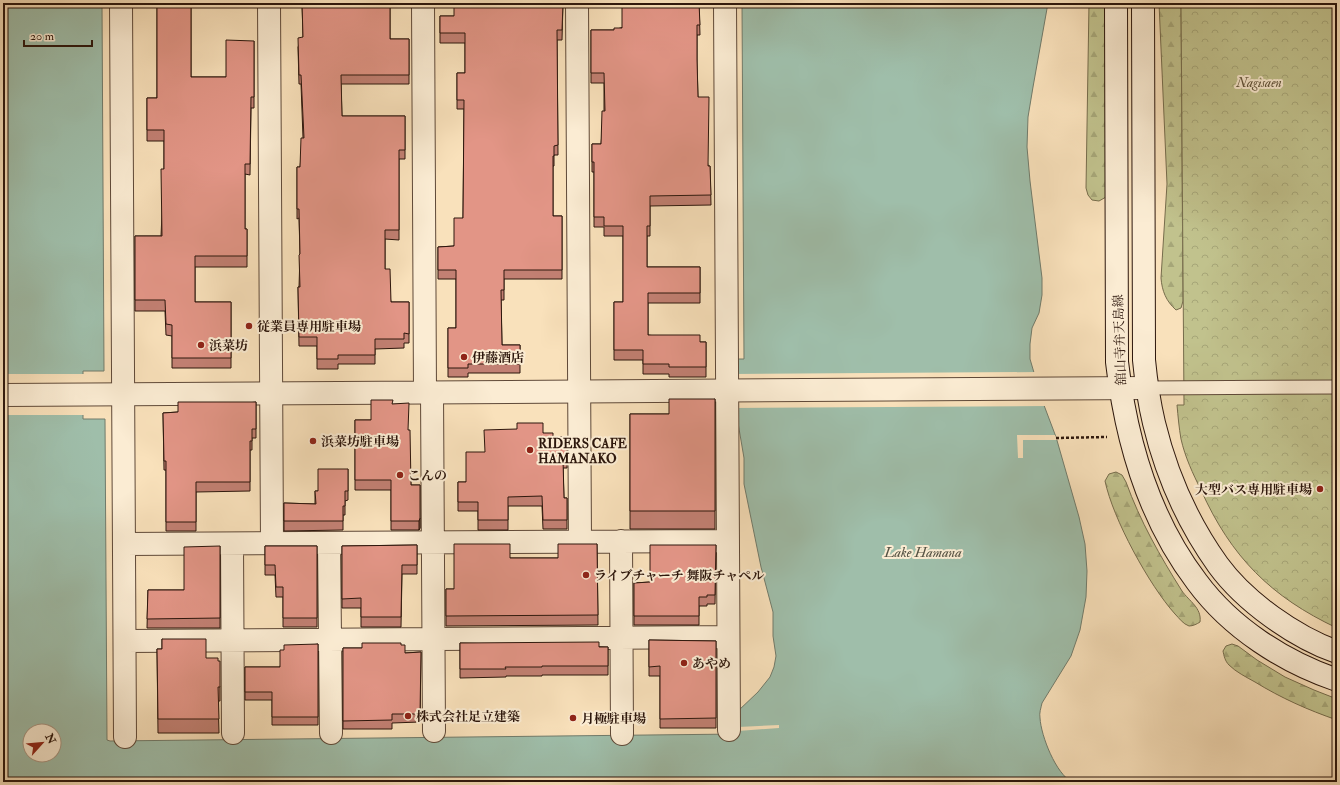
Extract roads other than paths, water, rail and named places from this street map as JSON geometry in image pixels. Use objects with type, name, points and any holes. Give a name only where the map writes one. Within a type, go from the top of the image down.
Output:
[{"type":"street","points":[[121,3],[125,737]]},
{"type":"street","points":[[269,3],[272,543]]},
{"type":"street","points":[[423,3],[428,392],[433,542],[434,731]]},
{"type":"street","points":[[577,3],[580,542]]},
{"type":"street","points":[[725,3],[730,391],[728,541],[729,730]]},
{"type":"street","name":"舘山寺弁天島線","points":[[1116,3],[1117,354],[1110,388],[1128,429],[1148,494],[1178,554],[1197,583],[1224,612],[1266,646],[1286,658],[1321,675],[1337,680]]},
{"type":"street","name":"舘山寺弁天島線","points":[[1143,3],[1144,360],[1147,388],[1154,423],[1173,483],[1202,540],[1219,566],[1258,606],[1281,623],[1305,638],[1337,652]]},
{"type":"street","points":[[3,395],[1147,388]]},
{"type":"street","points":[[124,544],[728,541]]},
{"type":"street","points":[[620,542],[622,734]]},
{"type":"street","points":[[329,543],[331,733]]},
{"type":"street","points":[[232,544],[233,734]]},
{"type":"street","points":[[1224,612],[1243,592]]},
{"type":"street","points":[[125,641],[728,637]]},
{"type":"lane","points":[[1147,388],[1337,387]]},
{"type":"water","name":"Lake Hamana","points":[[3,3],[102,3],[104,371],[83,371],[83,419],[105,419],[107,740],[110,741],[738,734],[738,711],[758,692],[770,677],[776,656],[773,636],[773,612],[761,567],[744,484],[744,458],[736,411],[736,359],[744,359],[742,3],[1048,3],[1028,117],[1027,147],[1042,278],[1042,295],[1039,313],[1032,328],[1030,359],[1042,400],[1056,437],[1079,517],[1085,544],[1087,571],[1086,597],[1080,630],[1071,656],[1042,703],[1040,716],[1043,734],[1050,754],[1060,771],[1072,782],[3,782]]},
{"type":"place","name":"従業員専用駐車場","points":[[249,326]]},
{"type":"place","name":"浜菜坊","points":[[201,345]]},
{"type":"place","name":"伊藤酒店","points":[[464,357]]},
{"type":"place","name":"浜菜坊駐車場","points":[[313,441]]},
{"type":"place","name":"RIDERS CAFE HAMANAKO","points":[[530,450]]},
{"type":"place","name":"こんの","points":[[400,475]]},
{"type":"place","name":"大型バス専用駐車場","points":[[1320,489]]},
{"type":"place","name":"ライブチャーチ 舞阪チャペル","points":[[586,575]]},
{"type":"place","name":"あやめ","points":[[684,663]]},
{"type":"place","name":"株式会社足立建築","points":[[408,716]]},
{"type":"place","name":"月極駐車場","points":[[573,718]]},
{"type":"park label","name":"Nagisaen","points":[[1259,82]]}]
